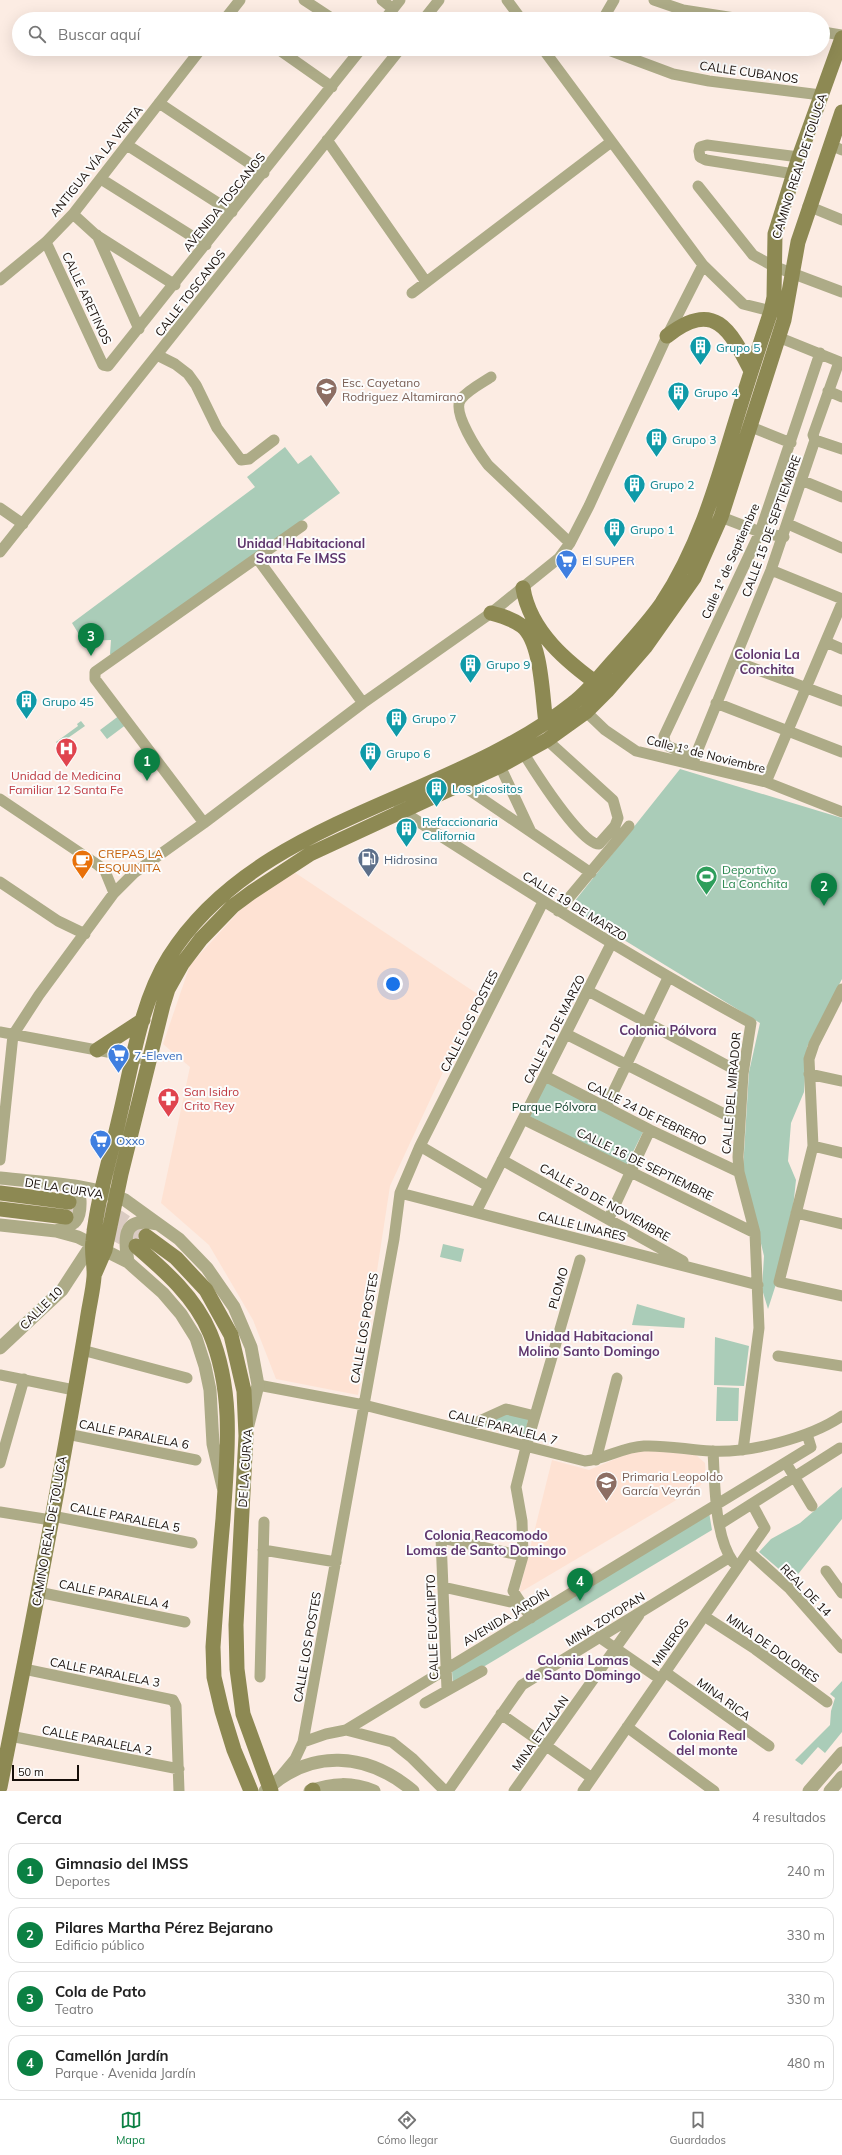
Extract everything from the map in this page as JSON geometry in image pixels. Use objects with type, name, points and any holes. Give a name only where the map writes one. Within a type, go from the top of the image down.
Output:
[{"type":"main road","name":"CAMINO REAL DE TOLUCA","points":[[0,1787],[24,1669],[82,1350],[98,1247],[102,1192],[143,1020],[154,983],[170,955],[210,918],[310,854],[500,766],[535,747],[581,707],[594,682],[661,604],[691,550],[708,511],[771,311],[774,297],[773,266],[775,234],[799,157],[842,37]]},
{"type":"main road","name":"CAMINO REAL DE TOLUCA","points":[[98,1247],[116,1197],[168,989],[224,895],[256,871],[303,840],[493,753],[546,723],[581,707],[608,691],[646,646],[675,607],[694,578],[721,517],[751,427],[778,337],[788,300],[791,271],[808,206],[836,148],[842,112]]},
{"type":"main road","points":[[667,336],[683,323],[695,319],[707,319],[719,324],[729,332],[738,345],[751,371]]},
{"type":"main road","points":[[523,588],[532,619],[564,658],[594,682],[608,691]]},
{"type":"main road","points":[[491,613],[516,621],[530,634],[537,658],[546,723]]},
{"type":"main road","points":[[529,733],[535,747]]},
{"type":"main road","points":[[97,1050],[143,1020]]},
{"type":"main road","points":[[0,1194],[69,1202]]},
{"type":"main road","points":[[0,1209],[66,1217]]},
{"type":"main road","points":[[224,1494],[228,1401],[221,1366],[210,1333],[182,1288],[141,1241],[176,1258],[206,1290],[231,1335],[244,1391],[246,1436]]},
{"type":"main road","name":"DE LA CURVA","points":[[246,1436],[236,1625],[237,1669],[243,1714],[271,1787]]},
{"type":"main road","name":"DE LA CURVA","points":[[224,1494],[213,1646],[214,1677],[234,1750],[251,1791]]},
{"type":"street","points":[[233,12],[240,0]]},
{"type":"street","points":[[304,0],[322,12]]},
{"type":"street","points":[[382,0],[397,4],[391,12]]},
{"type":"street","points":[[430,12],[439,0]]},
{"type":"street","points":[[507,0],[516,12]]},
{"type":"street","points":[[607,12],[614,0]]},
{"type":"street","points":[[654,0],[683,10],[696,12]]},
{"type":"street","points":[[830,34],[842,37]]},
{"type":"street","name":"ANTIGUA VÍA LA VENTA","points":[[0,280],[46,242],[73,214],[196,56]]},
{"type":"street","points":[[288,56],[332,87]]},
{"type":"street","name":"AVENIDA TOSCANOS","points":[[103,365],[110,365],[356,56]]},
{"type":"street","name":"CALLE TOSCANOS","points":[[1,549],[23,524],[394,56]]},
{"type":"street","points":[[548,56],[703,265],[743,304],[771,311]]},
{"type":"street","name":"CALLE CUBANOS","points":[[625,56],[673,74],[709,81],[821,95]]},
{"type":"street","points":[[159,103],[264,172]]},
{"type":"street","points":[[327,140],[426,282]]},
{"type":"street","points":[[412,293],[611,142]]},
{"type":"street","points":[[127,145],[232,212]]},
{"type":"street","points":[[794,174],[703,159],[698,154],[700,147],[707,146],[799,157]]},
{"type":"street","points":[[101,179],[206,245]]},
{"type":"street","points":[[698,186],[746,249],[753,255],[773,266],[791,271],[842,292]]},
{"type":"street","points":[[808,206],[842,220]]},
{"type":"street","points":[[73,214],[96,235],[175,285]]},
{"type":"street","points":[[96,235],[139,329]]},
{"type":"street","name":"CALLE ARETINOS","points":[[46,242],[103,365]]},
{"type":"street","points":[[0,1160],[13,1035],[39,995],[114,893],[134,873],[204,823],[363,703],[491,613],[552,565],[570,542],[667,336],[703,265]]},
{"type":"street","points":[[778,337],[820,353],[841,363]]},
{"type":"street","name":"Calle 1º de Septiembre","points":[[693,761],[668,746],[665,743],[664,736],[760,532],[820,353]]},
{"type":"street","points":[[157,355],[176,364],[188,374],[196,385],[217,428],[241,460],[249,459],[274,440]]},
{"type":"street","name":"CALLE 15 DE SEPTIEMBRE","points":[[693,761],[784,537],[815,440],[813,435],[828,391],[841,363]]},
{"type":"street","points":[[491,377],[461,399],[458,406],[459,414],[479,452],[488,465],[570,542]]},
{"type":"street","points":[[828,391],[842,397]]},
{"type":"street","points":[[751,427],[791,443]]},
{"type":"street","points":[[815,440],[842,449]]},
{"type":"street","points":[[801,480],[842,497]]},
{"type":"street","points":[[0,508],[23,524]]},
{"type":"street","points":[[721,517],[760,532],[784,537]]},
{"type":"street","points":[[788,524],[842,548]]},
{"type":"street","points":[[204,823],[94,675],[98,669],[302,526]]},
{"type":"street","points":[[257,558],[363,703]]},
{"type":"street","points":[[771,570],[842,599]]},
{"type":"street","points":[[766,782],[842,603]]},
{"type":"street","points":[[826,642],[842,649]]},
{"type":"street","points":[[734,661],[806,686],[842,701]]},
{"type":"street","points":[[716,703],[842,752]]},
{"type":"street","name":"Calle 1º de Noviembre","points":[[581,707],[620,741],[636,751],[693,761],[766,782],[842,812]]},
{"type":"street","points":[[535,747],[613,800],[618,818],[615,826],[601,842],[592,843],[568,818],[535,747]]},
{"type":"street","points":[[500,766],[531,832]]},
{"type":"street","points":[[446,775],[591,873]]},
{"type":"street","name":"CALLE 19 DE MARZO","points":[[395,799],[403,812],[543,902],[610,944],[750,1024]]},
{"type":"street","points":[[0,800],[98,865],[105,871],[114,893]]},
{"type":"street","points":[[558,911],[630,826]]},
{"type":"street","points":[[0,882],[58,921],[85,934]]},
{"type":"street","name":"CALLE LOS POSTES","points":[[271,1787],[294,1759],[303,1742],[364,1404],[400,1193],[420,1146],[543,902]]},
{"type":"street","name":"CALLE 21 DE MARZO","points":[[476,1212],[588,991],[610,944]]},
{"type":"street","points":[[606,1107],[668,978]]},
{"type":"street","points":[[842,989],[838,1007],[811,1051],[809,1074],[813,1146],[779,1282],[842,1296]]},
{"type":"street","points":[[588,991],[648,1021],[743,1074]]},
{"type":"street","name":"CALLE DEL MIRADOR","points":[[743,1450],[759,1328],[755,1233],[739,1172],[738,1145],[743,1074],[750,1024]]},
{"type":"street","points":[[0,1032],[150,1060]]},
{"type":"street","points":[[566,1034],[627,1063],[740,1122]]},
{"type":"street","points":[[809,1074],[842,1081]]},
{"type":"street","name":"CALLE 24 DE FEBRERO","points":[[545,1076],[650,1130],[739,1172]]},
{"type":"street","name":"CALLE 16 DE SEPTIEMBRE","points":[[523,1119],[755,1233]]},
{"type":"street","points":[[609,1218],[650,1130]]},
{"type":"street","points":[[420,1146],[488,1186]]},
{"type":"street","points":[[813,1146],[842,1153]]},
{"type":"street","name":"CALLE 20 DE NOVIEMBRE","points":[[502,1160],[609,1218],[695,1268]]},
{"type":"street","name":"DE LA CURVA","points":[[0,1178],[66,1186],[102,1192],[116,1197],[179,1238],[200,1260],[234,1307],[251,1348],[258,1385],[246,1436]]},
{"type":"street","points":[[56,1231],[75,1223],[81,1213],[80,1200],[66,1186]]},
{"type":"street","name":"CALLE LINARES","points":[[400,1193],[758,1285]]},
{"type":"street","points":[[796,1213],[842,1224]]},
{"type":"street","points":[[128,1262],[125,1236],[131,1226],[141,1221],[161,1225]]},
{"type":"street","name":"DE LA CURVA","points":[[0,1225],[56,1231],[78,1237],[128,1262],[163,1293],[181,1314],[196,1338],[205,1366],[210,1390],[213,1444],[224,1494]]},
{"type":"street","name":"CALLE 10","points":[[0,1348],[62,1290],[98,1247]]},
{"type":"street","name":"PLOMO","points":[[520,1604],[513,1591],[523,1556],[522,1521],[516,1487],[526,1447],[580,1260]]},
{"type":"street","points":[[82,1350],[187,1378]]},
{"type":"street","points":[[778,1356],[842,1366]]},
{"type":"street","points":[[0,1374],[74,1390]]},
{"type":"street","points":[[596,1460],[617,1378]]},
{"type":"street","points":[[0,1463],[24,1379]]},
{"type":"street","name":"CALLE PARALELA 7","points":[[258,1385],[364,1404],[585,1461],[596,1460],[631,1448],[645,1446],[713,1451],[743,1450],[807,1434],[832,1423],[842,1416]]},
{"type":"street","points":[[467,1431],[473,1424],[506,1409],[535,1416]]},
{"type":"street","name":"CALLE PARALELA 6","points":[[67,1434],[196,1460]]},
{"type":"street","name":"AVENIDA JARDÍN","points":[[346,1730],[812,1447],[807,1434]]},
{"type":"street","points":[[720,1524],[840,1448]]},
{"type":"street","points":[[713,1451],[720,1524],[730,1557],[737,1568]]},
{"type":"street","points":[[786,1463],[812,1506]]},
{"type":"street","name":"MINEROS","points":[[588,1787],[627,1727],[765,1528],[752,1504]]},
{"type":"street","name":"CALLE PARALELA 5","points":[[0,1512],[52,1518],[192,1543]]},
{"type":"street","points":[[260,1677],[264,1522]]},
{"type":"street","name":"CALLE EUCALIPTO","points":[[447,1690],[441,1538],[523,1556]]},
{"type":"street","points":[[263,1550],[336,1562]]},
{"type":"street","name":"REAL DE 14","points":[[749,1552],[790,1589],[842,1648]]},
{"type":"street","name":"MINA ZOYOPAN","points":[[446,1791],[522,1685],[730,1557]]},
{"type":"street","points":[[826,1571],[842,1592]]},
{"type":"street","points":[[443,1587],[520,1604],[531,1618]]},
{"type":"street","name":"CALLE PARALELA 4","points":[[38,1592],[185,1622]]},
{"type":"street","name":"MINA ETZALAN","points":[[514,1791],[642,1611]]},
{"type":"street","name":"MINA DE DOLORES","points":[[704,1616],[756,1649],[827,1702]]},
{"type":"street","name":"MINA RICA","points":[[599,1637],[663,1676],[769,1746]]},
{"type":"street","name":"CALLE PARALELA 3","points":[[24,1669],[170,1698],[176,1703],[179,1769]]},
{"type":"street","points":[[425,1703],[482,1670]]},
{"type":"street","points":[[501,1714],[546,1746],[588,1787]]},
{"type":"street","points":[[627,1727],[714,1791]]},
{"type":"street","points":[[303,1742],[326,1734],[346,1730],[380,1738],[396,1745],[412,1758],[446,1791]]},
{"type":"street","name":"CALLE PARALELA 2","points":[[10,1736],[179,1769]]},
{"type":"street","points":[[809,1791],[842,1753]]},
{"type":"street","points":[[271,1787],[314,1762],[343,1760],[378,1768],[402,1782],[413,1791]]},
{"type":"street","points":[[179,1769],[179,1791]]},
{"type":"street","points":[[830,1791],[842,1777]]},
{"type":"street","points":[[311,1791],[327,1785],[343,1783],[374,1791]]},
{"type":"shaded area","points":[[285,866],[479,995],[390,1186],[358,1395],[276,1379],[253,1320],[209,1245],[161,1203],[190,1067],[163,1044],[190,965],[243,907]]},
{"type":"shaded area","name":"Primaria Leopoldo García Veyrán","points":[[644,1450],[696,1455],[705,1463],[706,1477],[700,1486],[519,1593],[552,1460],[589,1470],[632,1452]]},
{"type":"green space","points":[[285,447],[298,464],[311,455],[340,493],[115,658],[110,654],[111,640],[83,641],[72,623],[255,487],[247,477]]},
{"type":"green space","points":[[120,715],[127,724],[107,739],[100,730]]},
{"type":"green space","points":[[81,721],[85,726],[58,745],[56,742],[78,726],[77,724]]},
{"type":"green space","name":"Deportivo La Conchita","points":[[680,769],[842,818],[842,979],[807,1047],[804,1092],[791,1123],[788,1161],[796,1180],[793,1208],[778,1278],[768,1309],[762,1289],[764,1256],[743,1169],[749,1072],[760,1023],[570,907]]},
{"type":"green space","name":"Parque Pólvora","points":[[545,1079],[643,1132],[626,1166],[527,1115]]},
{"type":"green space","points":[[443,1244],[464,1249],[461,1262],[440,1257]]},
{"type":"green space","points":[[637,1304],[685,1318],[684,1328],[632,1325]]},
{"type":"green space","points":[[715,1337],[749,1346],[744,1386],[714,1385]]},
{"type":"green space","points":[[717,1387],[739,1388],[738,1421],[716,1421]]},
{"type":"green space","points":[[506,1411],[529,1417],[524,1436],[476,1425]]},
{"type":"green space","points":[[842,1487],[842,1519],[791,1583],[780,1570],[759,1552],[771,1539],[800,1523]]},
{"type":"green space","points":[[709,1512],[712,1530],[453,1685],[452,1671]]},
{"type":"green space","points":[[842,1681],[842,1732],[825,1753],[818,1747],[802,1765],[795,1760],[830,1725],[831,1711],[835,1698],[830,1694]]},
{"type":"tunnel","points":[[69,1202],[113,1214],[146,1236]]},
{"type":"tunnel","points":[[66,1217],[103,1228],[136,1246]]},
{"type":"place","name":"Grupo 5","points":[[701,366]]},
{"type":"place","name":"Esc. Cayetano Rodriguez Altamirano","points":[[326,408]]},
{"type":"place","name":"Grupo 4","points":[[679,412]]},
{"type":"place","name":"Grupo 3","points":[[657,458]]},
{"type":"place","name":"Grupo 2","points":[[635,504]]},
{"type":"place","name":"Grupo 1","points":[[615,548]]},
{"type":"place","name":"El SUPER","points":[[566,580]]},
{"type":"place","name":"Cola de Pato","points":[[91,656]]},
{"type":"place","name":"Grupo 9","points":[[471,684]]},
{"type":"place","name":"Grupo 45","points":[[26,720]]},
{"type":"place","name":"Grupo 7","points":[[397,738]]},
{"type":"place","name":"Unidad de Medicina Familiar 12 Santa Fe","points":[[66,768]]},
{"type":"place","name":"Grupo 6","points":[[371,772]]},
{"type":"place","name":"Gimnasio del IMSS","points":[[147,781]]},
{"type":"place","name":"Los picositos","points":[[436,808]]},
{"type":"place","name":"Refaccionaria California","points":[[407,848]]},
{"type":"place","name":"Hidrosina","points":[[369,878]]},
{"type":"place","name":"CREPAS LA ESQUINITA","points":[[83,880]]},
{"type":"place","name":"Deportivo La Conchita","points":[[707,896]]},
{"type":"place","name":"Pilares Martha Pérez Bejarano","points":[[824,906]]},
{"type":"place","name":"7-Eleven","points":[[118,1074]]},
{"type":"place","name":"San Isidro Crito Rey","points":[[169,1118]]},
{"type":"place","name":"Oxxo","points":[[101,1160]]},
{"type":"place","name":"Primaria Leopoldo García Veyrán","points":[[606,1502]]},
{"type":"place","name":"Camellón Jardín","points":[[580,1601]]},
{"type":"district","name":"Unidad Habitacional Santa Fe IMSS","points":[[301,550]]},
{"type":"district","name":"Colonia La Conchita","points":[[767,662]]},
{"type":"district","name":"Colonia Pólvora","points":[[668,1030]]},
{"type":"district","name":"Unidad Habitacional Molino Santo Domingo","points":[[589,1344]]},
{"type":"district","name":"Colonia Reacomodo Lomas de Santo Domingo","points":[[486,1542]]},
{"type":"district","name":"Colonia Lomas de Santo Domingo","points":[[583,1668]]},
{"type":"district","name":"Colonia Real del monte","points":[[707,1742]]}]
